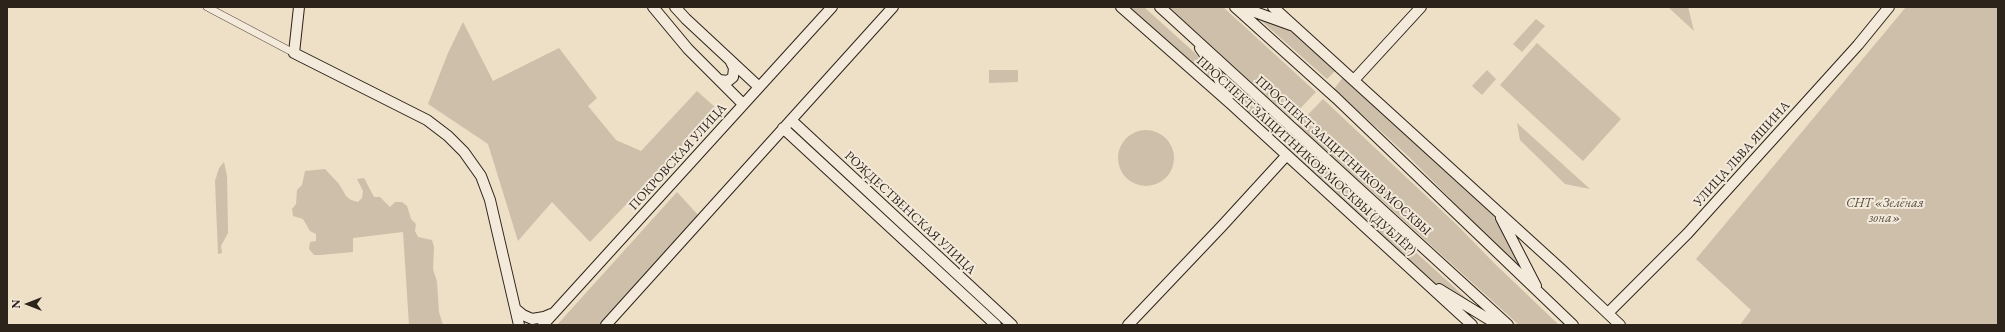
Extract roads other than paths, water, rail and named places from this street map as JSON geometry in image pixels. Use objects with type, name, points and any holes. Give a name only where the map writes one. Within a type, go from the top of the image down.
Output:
[{"type":"street","points":[[207,7],[427,120],[448,136],[464,152],[481,176],[490,200],[520,325]]},
{"type":"street","points":[[294,53],[299,7]]},
{"type":"street","points":[[654,7],[672,30],[743,104]]},
{"type":"street","points":[[675,7],[759,88]]},
{"type":"street","name":"ПОКРОВСКАЯ УЛИЦА","points":[[543,325],[832,7]]},
{"type":"street","points":[[606,325],[894,7]]},
{"type":"street","name":"ПРОСПЕКТ ЗАЩИТНИКОВ МОСКВЫ (ДУБЛЁР)","points":[[1121,7],[1231,104],[1472,325]]},
{"type":"street","name":"ПРОСПЕКТ ЗАЩИТНИКОВ МОСКВЫ","points":[[1160,7],[1508,325]]},
{"type":"street","points":[[1235,7],[1336,98],[1545,300],[1573,325]]},
{"type":"street","points":[[1241,7],[1294,26]]},
{"type":"street","points":[[1273,7],[1620,325]]},
{"type":"street","points":[[1354,80],[1421,7]]},
{"type":"street","name":"УЛИЦА ЛЬВА ЯШИНА","points":[[1608,313],[1688,233],[1858,45],[1889,7]]},
{"type":"street","points":[[1191,35],[1210,62],[1231,104]]},
{"type":"street","points":[[719,80],[728,81],[733,77],[734,68],[731,61]]},
{"type":"street","name":"РОЖДЕСТВЕНСКАЯ УЛИЦА","points":[[791,120],[1012,325]]},
{"type":"street","name":"РОЖДЕСТВЕНСКАЯ УЛИЦА","points":[[783,128],[996,325]]},
{"type":"street","points":[[1128,325],[1286,156]]},
{"type":"street","points":[[1497,212],[1531,277],[1545,300]]},
{"type":"street","points":[[1422,279],[1498,325]]},
{"type":"street","points":[[517,310],[523,315],[532,319],[544,317],[557,310]]},
{"type":"park label","name":"СНТ «Зелёная зона»","points":[[1885,210]]}]
